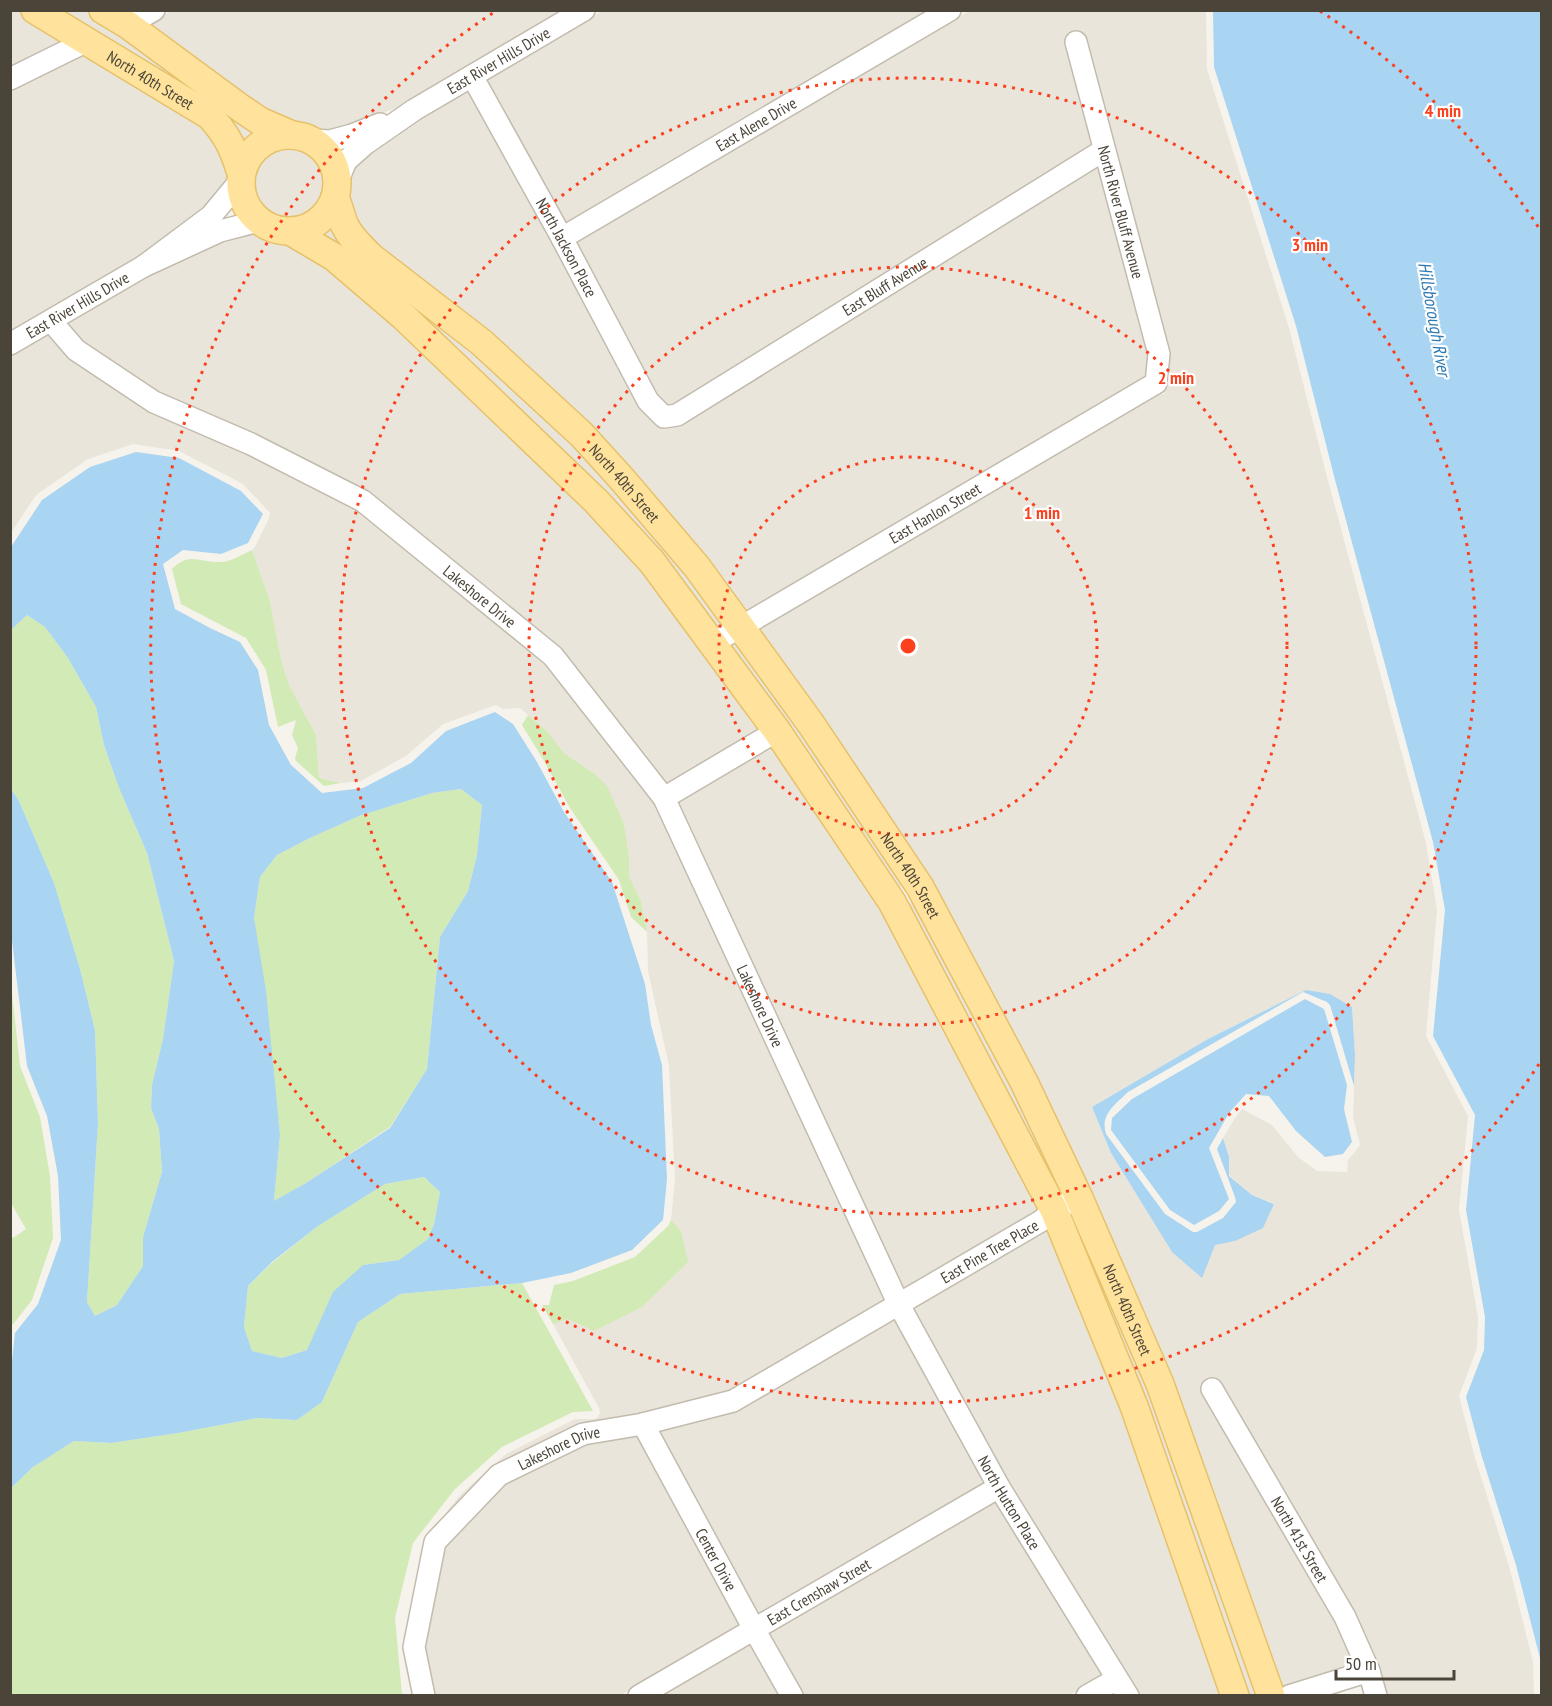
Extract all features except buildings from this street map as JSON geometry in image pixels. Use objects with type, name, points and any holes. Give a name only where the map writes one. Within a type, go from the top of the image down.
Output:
[{"type":"main road","name":"North 40th Street","points":[[35,10],[210,116],[223,130],[231,144],[241,177]]},
{"type":"main road","name":"North 40th Street","points":[[103,10],[128,25],[233,104],[260,121],[301,137]]},
{"type":"main road","points":[[275,137],[301,137],[327,152],[335,170],[336,189],[327,213],[316,223],[304,229],[277,230],[259,221],[248,209],[243,198],[241,177],[249,155],[260,144],[275,137]]},
{"type":"main road","name":"North 40th Street","points":[[336,189],[345,224],[352,237],[371,257],[481,342],[582,435],[698,567],[811,724],[920,887],[1024,1082],[1079,1198],[1160,1384],[1271,1695]]},
{"type":"main road","name":"North 40th Street","points":[[290,231],[334,256],[403,316],[596,501],[652,562],[777,731],[892,902],[1054,1210],[1134,1406],[1235,1695]]},
{"type":"main road","points":[[892,902],[920,887]]},
{"type":"street","points":[[128,25],[154,10]]},
{"type":"street","name":"East River Hills Drive","points":[[336,189],[346,161],[365,144],[414,110],[584,10]]},
{"type":"street","name":"East Alene Drive","points":[[562,238],[950,10]]},
{"type":"street","points":[[10,79],[87,41]]},
{"type":"street","name":"North River Bluff Avenue","points":[[1076,42],[1159,354],[1156,383]]},
{"type":"street","name":"North Jackson Place","points":[[472,76],[562,238],[648,401],[664,417]]},
{"type":"street","name":"East River Hills Drive","points":[[301,137],[330,141],[414,110]]},
{"type":"street","name":"East Bluff Avenue","points":[[664,417],[677,415],[1104,150]]},
{"type":"street","name":"East River Hills Drive","points":[[144,266],[211,216],[241,177]]},
{"type":"street","name":"East River Hills Drive","points":[[10,344],[144,266],[220,231],[259,221]]},
{"type":"street","name":"Lakeshore Drive","points":[[51,321],[76,350],[154,402],[251,444],[363,501],[553,656],[664,798],[899,1305],[733,1401],[643,1424],[583,1434],[499,1475],[435,1542],[414,1647],[424,1695]]},
{"type":"street","name":"East Hanlon Street","points":[[712,643],[1156,383]]},
{"type":"street","points":[[664,798],[777,731]]},
{"type":"street","name":"East Pine Tree Place","points":[[899,1305],[1041,1221],[1054,1210],[1079,1198]]},
{"type":"street","name":"North Hutton Place","points":[[899,1305],[999,1487],[1122,1687]]},
{"type":"street","name":"North 41st Street","points":[[1212,1389],[1345,1617],[1376,1695]]},
{"type":"street","name":"Center Drive","points":[[643,1424],[792,1695]]},
{"type":"street","name":"East Crenshaw Street","points":[[639,1695],[999,1487]]},
{"type":"street","points":[[1289,1695],[1368,1671]]},
{"type":"street","points":[[1088,1695],[1122,1687]]},
{"type":"shaded area","points":[[172,10],[566,11],[410,102],[349,127],[329,132],[312,131],[263,113],[144,27]]},
{"type":"shaded area","points":[[11,11],[19,11],[69,40],[11,69]]},
{"type":"shaded area","points":[[52,11],[87,11],[122,32],[264,132],[254,137],[242,150]]},
{"type":"shaded area","points":[[602,11],[932,11],[565,226],[483,80]]},
{"type":"shaded area","points":[[969,11],[1206,11],[1207,69],[1289,328],[1426,843],[1437,910],[1426,1036],[1468,1116],[1459,1210],[1478,1317],[1477,1348],[1459,1396],[1475,1458],[1509,1566],[1533,1662],[1534,1695],[1384,1695],[1352,1613],[1214,1377],[1200,1385],[1338,1621],[1357,1665],[1278,1689],[1090,1202],[754,631],[1158,393],[1164,394],[1164,389],[1168,387],[1112,147],[1082,32],[1066,35],[1094,146],[674,406],[666,408],[655,396],[573,242]],"holes":[[[1306,990],[1352,1007],[1355,1055],[1353,1118],[1360,1144],[1348,1160],[1347,1172],[1317,1171],[1298,1157],[1272,1125],[1242,1109],[1223,1138],[1229,1157],[1229,1175],[1252,1195],[1274,1203],[1235,1241],[1172,1252],[1111,1153],[1092,1107],[1208,1039]]]},
{"type":"shaded area","points":[[88,51],[205,123],[231,178],[205,209],[139,258],[11,333],[11,89]]},
{"type":"shaded area","points":[[469,88],[658,427],[664,430],[1099,164],[1151,354],[1148,377],[743,616],[703,561],[361,238],[344,192],[353,167],[419,118]]},
{"type":"shaded area","points":[[278,145],[303,146],[320,158],[327,171],[329,180],[326,185],[328,186],[324,200],[311,215],[291,222],[278,221],[266,216],[264,211],[255,205],[249,185],[252,181],[252,168],[265,152]]},
{"type":"shaded area","points":[[334,218],[576,441],[729,624],[714,632],[313,234],[322,230]]},
{"type":"shaded area","points":[[258,231],[284,239],[328,262],[646,567],[764,728],[666,786],[558,649],[368,495],[158,394],[81,343],[65,324],[149,274],[223,240]]},
{"type":"shaded area","points":[[50,333],[248,452],[359,509],[548,662],[657,802],[888,1300],[729,1393],[646,1414],[645,1412],[579,1426],[447,1516],[448,1510],[460,1495],[506,1454],[575,1419],[598,1417],[599,1408],[553,1324],[568,1319],[681,1231],[671,1220],[675,1180],[669,1066],[648,971],[647,932],[641,901],[629,876],[629,856],[624,824],[595,774],[564,753],[547,731],[520,708],[503,709],[496,705],[443,724],[406,756],[361,781],[341,783],[319,778],[316,735],[289,685],[281,660],[270,601],[252,550],[270,513],[243,484],[179,451],[133,444],[88,459],[36,495],[11,533],[11,354]]},
{"type":"shaded area","points":[[739,639],[908,883],[894,891],[725,647]]},
{"type":"shaded area","points":[[775,743],[884,907],[1043,1207],[902,1292],[675,802]]},
{"type":"shaded area","points":[[917,899],[1068,1193],[1056,1198],[903,907]]},
{"type":"shaded area","points":[[1075,1210],[1152,1387],[1262,1694],[1244,1695],[1064,1215]]},
{"type":"shaded area","points":[[1050,1224],[1126,1409],[1226,1695],[1138,1695],[1006,1483],[911,1309]]},
{"type":"shaded area","points":[[896,1317],[987,1483],[757,1617],[655,1430]]},
{"type":"shaded area","points":[[639,1434],[743,1625],[621,1695],[433,1695],[423,1648],[443,1547],[504,1483],[586,1443]]},
{"type":"shaded area","points":[[997,1499],[1105,1675],[1069,1695],[801,1695],[766,1633]]},
{"type":"shaded area","points":[[752,1641],[783,1696],[657,1696]]},
{"type":"green space","points":[[252,550],[270,601],[281,660],[289,685],[316,735],[319,778],[341,783],[324,786],[296,761],[298,748],[292,735],[296,720],[278,727],[266,670],[246,638],[181,604],[172,569],[178,564],[190,559],[225,562]]},
{"type":"green space","points":[[27,615],[45,627],[68,658],[96,707],[104,745],[119,788],[147,853],[174,961],[163,1039],[152,1085],[151,1108],[159,1129],[162,1172],[143,1237],[143,1266],[117,1305],[95,1316],[87,1302],[98,1123],[95,1030],[80,969],[54,883],[19,801],[11,789],[11,630]]},
{"type":"green space","points":[[528,715],[547,731],[564,753],[595,774],[607,786],[624,824],[629,856],[629,876],[641,901],[647,932],[631,917],[619,880],[570,808],[522,725]]},
{"type":"green space","points":[[461,789],[482,805],[477,855],[468,891],[440,937],[427,1069],[390,1127],[274,1202],[280,1135],[254,918],[260,877],[277,855],[359,816],[432,793]]},
{"type":"green space","points":[[11,984],[20,1066],[40,1117],[50,1176],[53,1238],[32,1300],[11,1327],[11,1235],[13,1238],[26,1229],[11,1203]]},
{"type":"green space","points":[[424,1177],[440,1192],[434,1224],[428,1239],[399,1260],[363,1265],[307,1350],[282,1358],[252,1351],[244,1327],[248,1286],[272,1263],[318,1226],[385,1184]]},
{"type":"green space","points":[[671,1220],[681,1231],[688,1262],[642,1307],[594,1331],[568,1319],[553,1324],[542,1305],[549,1305],[554,1285],[573,1281],[635,1257],[668,1226]]},
{"type":"green space","points":[[522,1283],[593,1411],[573,1412],[502,1447],[455,1489],[413,1543],[395,1618],[402,1695],[11,1696],[11,1488],[33,1467],[74,1441],[111,1443],[257,1418],[297,1420],[322,1402],[358,1322],[400,1294]]},
{"type":"water","name":"Hillsborough River","points":[[1213,11],[1541,11],[1541,1662],[1516,1565],[1466,1397],[1484,1350],[1485,1317],[1466,1210],[1475,1115],[1433,1036],[1445,910],[1433,842],[1296,326],[1214,67]]},
{"type":"water","points":[[136,452],[179,458],[241,491],[263,514],[248,543],[221,554],[183,550],[163,564],[175,609],[240,642],[258,670],[269,725],[291,765],[322,793],[363,788],[411,763],[446,731],[495,712],[513,724],[564,812],[612,882],[645,984],[651,1025],[662,1065],[667,1179],[663,1220],[632,1250],[571,1273],[522,1283],[400,1294],[358,1322],[322,1402],[297,1420],[257,1418],[111,1443],[74,1441],[33,1467],[11,1488],[10,1380],[15,1333],[38,1304],[61,1240],[58,1176],[47,1116],[27,1066],[11,932],[11,789],[19,801],[54,883],[80,969],[95,1030],[98,1123],[87,1302],[95,1316],[117,1305],[143,1266],[143,1237],[162,1172],[159,1129],[151,1108],[152,1085],[163,1039],[174,961],[147,853],[119,788],[104,745],[96,707],[68,658],[45,627],[27,615],[11,630],[11,547],[42,500],[90,467]],"holes":[[[461,789],[482,805],[477,855],[468,891],[440,937],[427,1069],[390,1128],[306,1183],[274,1201],[280,1135],[266,991],[254,918],[260,877],[277,855],[359,816],[432,793]],[[424,1177],[440,1192],[434,1224],[428,1239],[399,1260],[363,1265],[333,1292],[307,1350],[282,1358],[252,1351],[244,1327],[248,1286],[272,1262],[318,1226],[385,1184]]]},
{"type":"water","points":[[1306,990],[1330,994],[1352,1007],[1354,1086],[1330,1005],[1303,992],[1128,1092],[1107,1115],[1106,1134],[1165,1214],[1193,1232],[1223,1218],[1236,1202],[1217,1149],[1223,1138],[1229,1157],[1229,1176],[1252,1195],[1274,1204],[1263,1228],[1235,1241],[1215,1245],[1202,1278],[1172,1252],[1111,1153],[1092,1107],[1208,1039]]},
{"type":"water","points":[[1305,999],[1324,1009],[1347,1085],[1344,1109],[1352,1142],[1343,1154],[1325,1157],[1296,1131],[1269,1096],[1246,1094],[1229,1113],[1209,1148],[1229,1199],[1219,1211],[1194,1225],[1170,1210],[1111,1130],[1112,1118],[1132,1099]]}]
